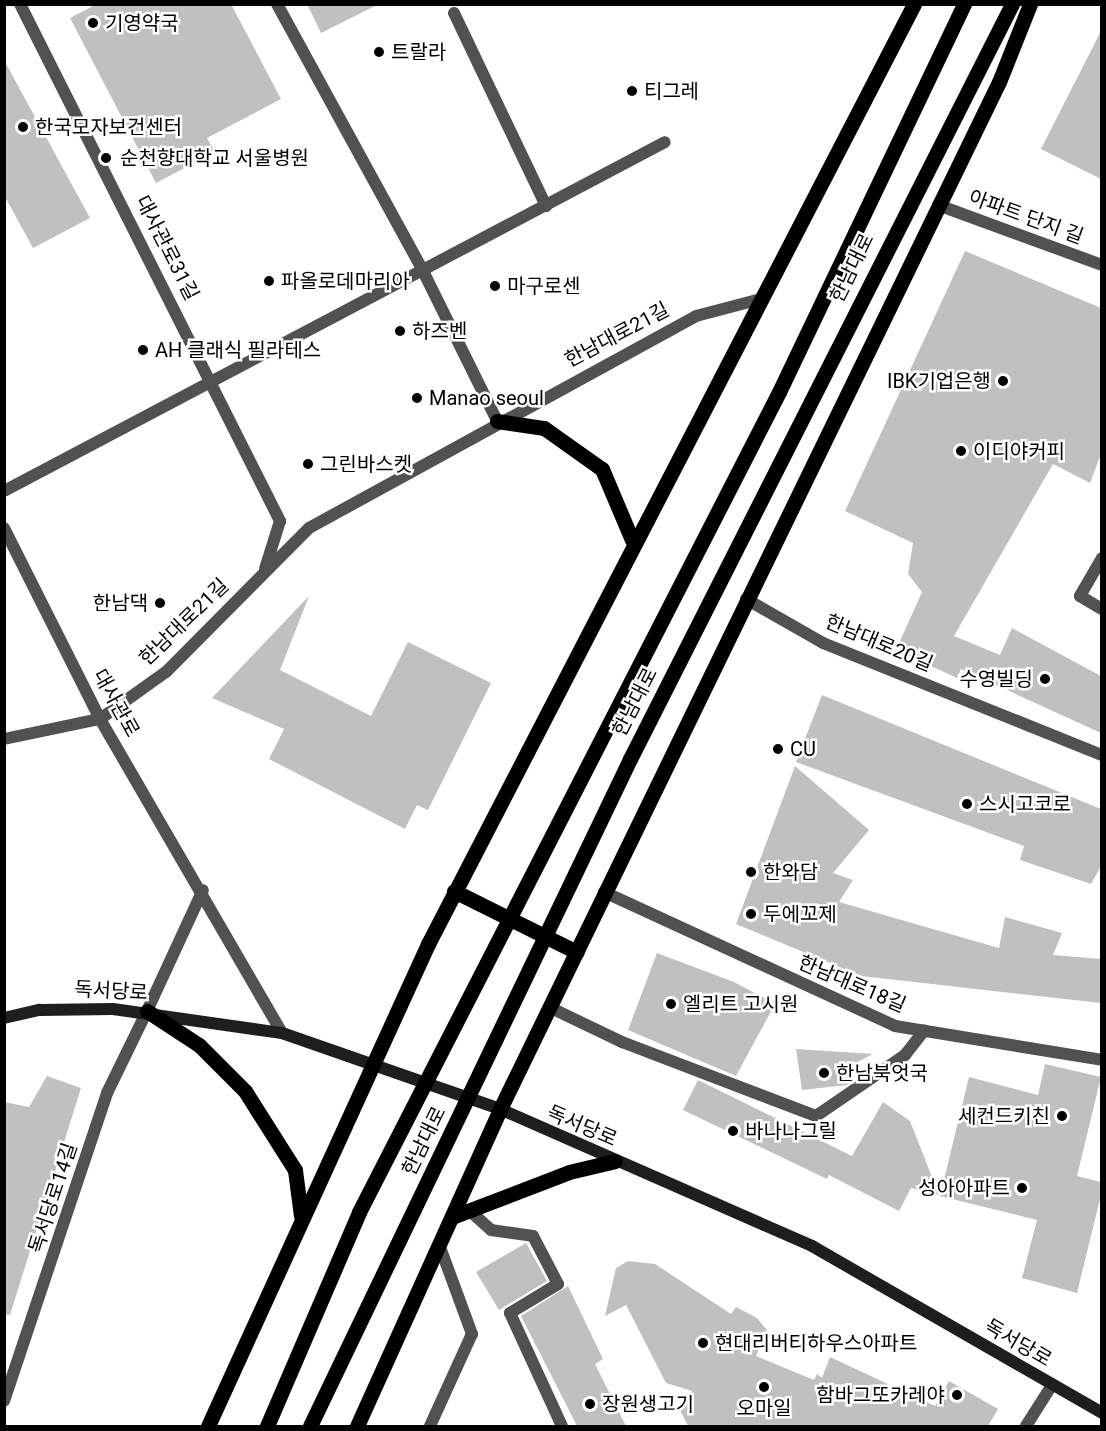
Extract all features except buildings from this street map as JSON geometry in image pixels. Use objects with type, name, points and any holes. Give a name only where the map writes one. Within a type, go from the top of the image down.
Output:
[{"type":"main road","points":[[208,1426],[301,1217],[454,891],[632,540],[761,299],[914,4]]},
{"type":"main road","name":"한남대로","points":[[267,1426],[359,1212],[779,392],[964,4]]},
{"type":"main road","name":"한남대로","points":[[310,1426],[630,759],[1012,4]]},
{"type":"main road","points":[[357,1426],[440,1247],[500,1109],[551,1008],[604,892],[938,206],[1030,4]]},
{"type":"main road","points":[[497,421],[544,428],[602,469],[632,540]]},
{"type":"main road","points":[[454,891],[577,952]]},
{"type":"main road","name":"독서당로","points":[[5,1017],[76,1007],[147,1011],[282,1033],[500,1109],[812,1246],[1101,1413]]},
{"type":"main road","points":[[147,1011],[199,1045],[245,1091],[295,1170],[301,1217]]},
{"type":"main road","points":[[452,1217],[569,1172],[615,1161]]},
{"type":"street","name":"대사관로31길","points":[[20,4],[213,381]]},
{"type":"street","points":[[277,4],[424,273],[497,421]]},
{"type":"street","points":[[454,13],[546,206]]},
{"type":"street","points":[[4,491],[424,273],[665,142]]},
{"type":"street","name":"아파트 단지 길","points":[[938,206],[1101,265]]},
{"type":"street","name":"한남대로21길","points":[[100,719],[166,672],[309,528],[497,421],[696,316],[761,299]]},
{"type":"street","name":"한남대로21길","points":[[213,381],[280,521],[264,571]]},
{"type":"street","name":"대사관로","points":[[4,528],[100,719],[203,890],[282,1033]]},
{"type":"street","points":[[1101,558],[1080,596],[1101,609]]},
{"type":"street","name":"한남대로20길","points":[[746,599],[823,643],[1101,755]]},
{"type":"street","points":[[4,739],[100,719]]},
{"type":"street","points":[[147,1011],[203,890]]},
{"type":"street","name":"한남대로18길","points":[[604,892],[895,1026],[1101,1060]]},
{"type":"street","points":[[551,1008],[622,1042],[816,1116],[905,1055],[924,1031]]},
{"type":"street","name":"독서당로14길","points":[[4,1401],[107,1093],[147,1011]]},
{"type":"street","points":[[470,1211],[491,1230],[533,1236],[558,1284],[510,1313],[562,1426]]},
{"type":"street","points":[[430,1426],[472,1334],[440,1247]]},
{"type":"street","points":[[1026,1426],[1052,1385]]},
{"type":"place","name":"기영약국","points":[[93,23]]},
{"type":"place","name":"트랄라","points":[[379,52]]},
{"type":"place","name":"티그레","points":[[632,91]]},
{"type":"place","name":"한국모자보건센터","points":[[23,127]]},
{"type":"place","name":"순천향대학교 서울병원","points":[[106,158]]},
{"type":"place","name":"파올로데마리아","points":[[269,281]]},
{"type":"place","name":"마구로센","points":[[495,286]]},
{"type":"place","name":"하즈벤","points":[[400,331]]},
{"type":"place","name":"AH 클래식 필라테스","points":[[143,350]]},
{"type":"place","name":"IBK기업은행","points":[[1003,381]]},
{"type":"place","name":"Manao seoul","points":[[417,398]]},
{"type":"place","name":"이디야커피","points":[[961,451]]},
{"type":"place","name":"그린바스켓","points":[[308,464]]},
{"type":"place","name":"한남댁","points":[[160,603]]},
{"type":"place","name":"수영빌딩","points":[[1045,679]]},
{"type":"place","name":"CU","points":[[778,749]]},
{"type":"place","name":"스시고코로","points":[[967,804]]},
{"type":"place","name":"한와담","points":[[751,872]]},
{"type":"place","name":"두에꼬제","points":[[751,914]]},
{"type":"place","name":"엘리트 고시원","points":[[671,1004]]},
{"type":"place","name":"한남북엇국","points":[[824,1073]]},
{"type":"place","name":"세컨드키친","points":[[1062,1116]]},
{"type":"place","name":"바나나그릴","points":[[733,1131]]},
{"type":"place","name":"성아아파트","points":[[1022,1188]]},
{"type":"place","name":"현대리버티하우스아파트","points":[[703,1343]]},
{"type":"place","name":"오마일","points":[[764,1387]]},
{"type":"place","name":"함바그또카레야","points":[[957,1395]]},
{"type":"place","name":"장원생고기","points":[[590,1404]]}]
